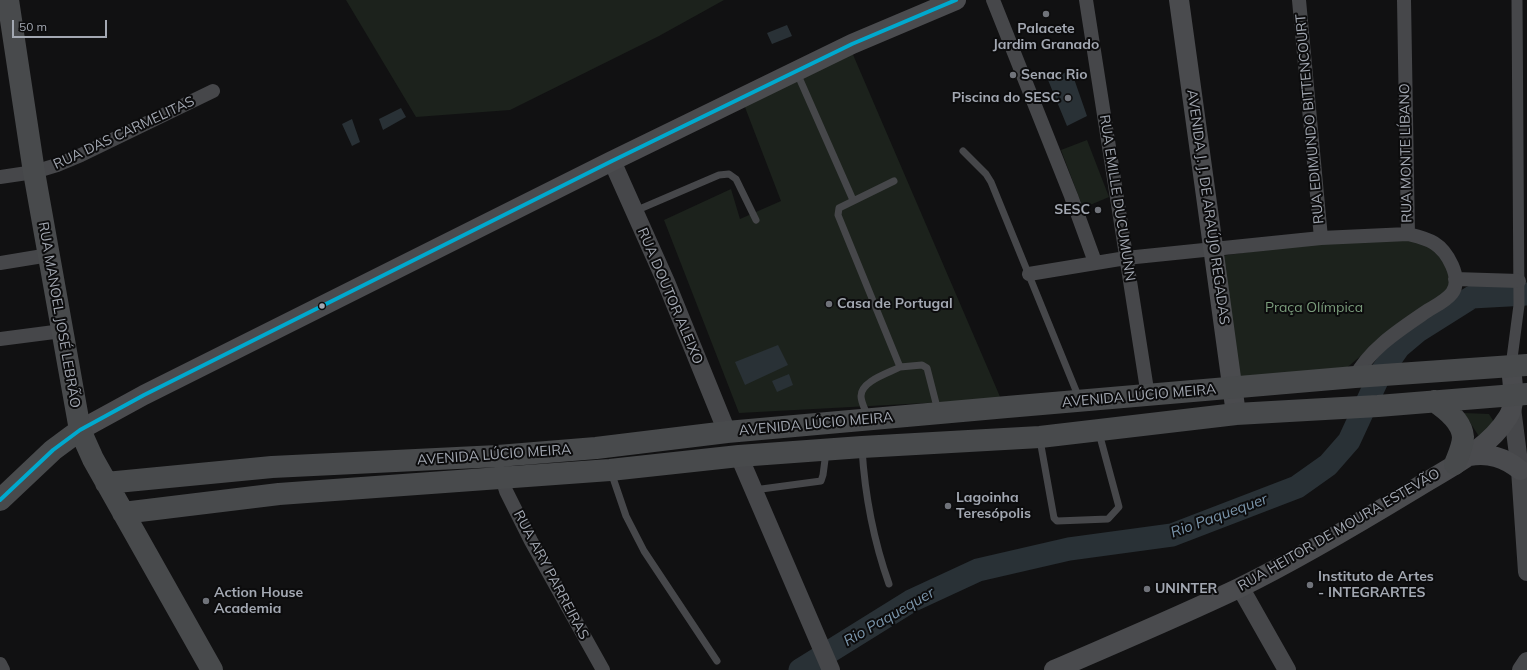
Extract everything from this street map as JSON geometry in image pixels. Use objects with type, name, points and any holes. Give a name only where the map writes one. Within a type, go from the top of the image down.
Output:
[{"type":"main road","points":[[0,500],[53,450],[80,430],[152,391],[612,161],[796,71],[852,44],[956,0]]},
{"type":"main road","name":"AVENIDA J. J. DE ARAÚJO REGADAS","points":[[1179,0],[1215,249],[1236,414]]},
{"type":"main road","name":"RUA MANOEL JOSÉ LEBRÃO","points":[[6,12],[80,430],[93,459],[212,670]]},
{"type":"main road","points":[[1517,399],[1519,366]]},
{"type":"main road","name":"AVENIDA LÚCIO MEIRA","points":[[106,482],[272,467],[498,456],[596,448],[727,432],[868,419],[1148,396],[1233,387],[1519,366]]},
{"type":"main road","name":"AVENIDA LÚCIO MEIRA","points":[[123,513],[278,494],[610,470],[738,456],[1040,437],[1236,414],[1434,402],[1517,399]]},
{"type":"main road","name":"RUA HEITOR DE MOURA ESTEVÃO","points":[[1054,670],[1240,587],[1383,508],[1462,460],[1503,424],[1517,399]]},
{"type":"main road","points":[[1434,402],[1451,415],[1461,428],[1462,460],[1484,454],[1504,459],[1520,470]]},
{"type":"main road","points":[[272,467],[278,494]]},
{"type":"street","points":[[993,0],[1072,196],[1095,262]]},
{"type":"street","name":"RUA EMILLE DUCUMUNN","points":[[1086,0],[1148,396]]},
{"type":"street","name":"RUA EDIMUNDO BITTENCOURT","points":[[1300,0],[1321,238]]},
{"type":"street","name":"RUA MONTE LÍBANO","points":[[1404,0],[1408,234],[1434,243],[1444,252],[1451,264],[1455,279]]},
{"type":"street","points":[[1518,0],[1523,124],[1519,283],[1519,366]]},
{"type":"street","name":"RUA DAS CARMELITAS","points":[[0,177],[34,172],[81,155],[213,91]]},
{"type":"street","name":"RUA DOUTOR ALEIXO","points":[[612,161],[633,212],[666,282],[727,432]]},
{"type":"street","points":[[1029,274],[1126,258],[1321,238],[1408,234]]},
{"type":"street","points":[[0,263],[49,255]]},
{"type":"street","points":[[1361,377],[1370,357],[1390,338],[1452,293],[1455,279],[1519,283]]},
{"type":"street","points":[[0,339],[62,331]]},
{"type":"street","points":[[1517,399],[1520,470],[1525,503],[1527,572]]},
{"type":"street","name":"RUA ARY PARREIRAS","points":[[498,456],[502,478],[531,541],[603,670]]},
{"type":"street","points":[[738,456],[831,670]]},
{"type":"street","points":[[1240,587],[1287,670]]},
{"type":"street","points":[[1521,670],[1527,661]]},
{"type":"street","points":[[0,664],[4,670]]},
{"type":"lane","points":[[796,71],[853,200]]},
{"type":"lane","points":[[963,151],[992,182],[1080,401]]},
{"type":"lane","points":[[633,212],[719,175],[729,174],[736,179],[756,220]]},
{"type":"lane","points":[[894,181],[839,208],[838,215],[900,367]]},
{"type":"lane","points":[[868,419],[861,397],[862,390],[865,385],[900,367],[922,365],[927,368],[938,413]]},
{"type":"lane","points":[[1040,437],[1054,518],[1057,521],[1108,519],[1119,507],[1098,431]]},
{"type":"lane","points":[[862,447],[871,528],[877,552],[889,584]]},
{"type":"lane","points":[[754,490],[821,481],[824,475],[826,450]]},
{"type":"lane","points":[[610,470],[626,516],[644,551],[717,660]]},
{"type":"green space","points":[[346,0],[724,0],[659,36],[510,110],[416,117]]},
{"type":"green space","name":"Casa de Portugal","points":[[851,50],[1001,399],[739,413],[664,220],[731,189],[740,219],[781,201],[743,102]]},
{"type":"green space","points":[[1087,140],[1109,197],[1083,208],[1061,150]]},
{"type":"green space","name":"Praça Olímpica","points":[[1408,237],[1439,250],[1452,280],[1447,296],[1377,342],[1343,371],[1236,383],[1221,256],[1319,242]]},
{"type":"green space","points":[[1464,413],[1489,414],[1494,422],[1480,438]]},
{"type":"shaded area","points":[[787,25],[792,36],[772,44],[767,33]]},
{"type":"shaded area","name":"Piscina do SESC","points":[[1071,70],[1087,116],[1067,126],[1048,80]]},
{"type":"shaded area","points":[[401,108],[406,117],[383,130],[379,119]]},
{"type":"shaded area","points":[[352,119],[360,142],[352,146],[342,124]]},
{"type":"shaded area","points":[[778,345],[788,365],[745,385],[735,362]]},
{"type":"shaded area","points":[[789,374],[793,385],[777,392],[772,381]]},
{"type":"waterway","name":"Rio Paquequer","points":[[800,670],[911,601],[978,570],[1069,549],[1172,535],[1297,487],[1328,465],[1349,441],[1380,374],[1399,347],[1418,331],[1472,297],[1527,294]]},
{"type":"transit line","points":[[0,500],[53,450],[80,430],[144,395],[612,161],[852,44],[956,0]]},
{"type":"place","name":"Palacete Jardim Granado","points":[[1046,14]]},
{"type":"place","name":"Senac Rio","points":[[1013,75]]},
{"type":"place","name":"Piscina do SESC","points":[[1068,98]]},
{"type":"place","name":"SESC","points":[[1098,210]]},
{"type":"place","name":"Casa de Portugal","points":[[829,304]]},
{"type":"place","name":"Lagoinha Teresópolis","points":[[948,506]]},
{"type":"place","name":"Instituto de Artes - INTEGRARTES","points":[[1310,585]]},
{"type":"place","name":"UNINTER","points":[[1147,589]]},
{"type":"place","name":"Action House Academia","points":[[206,601]]}]
